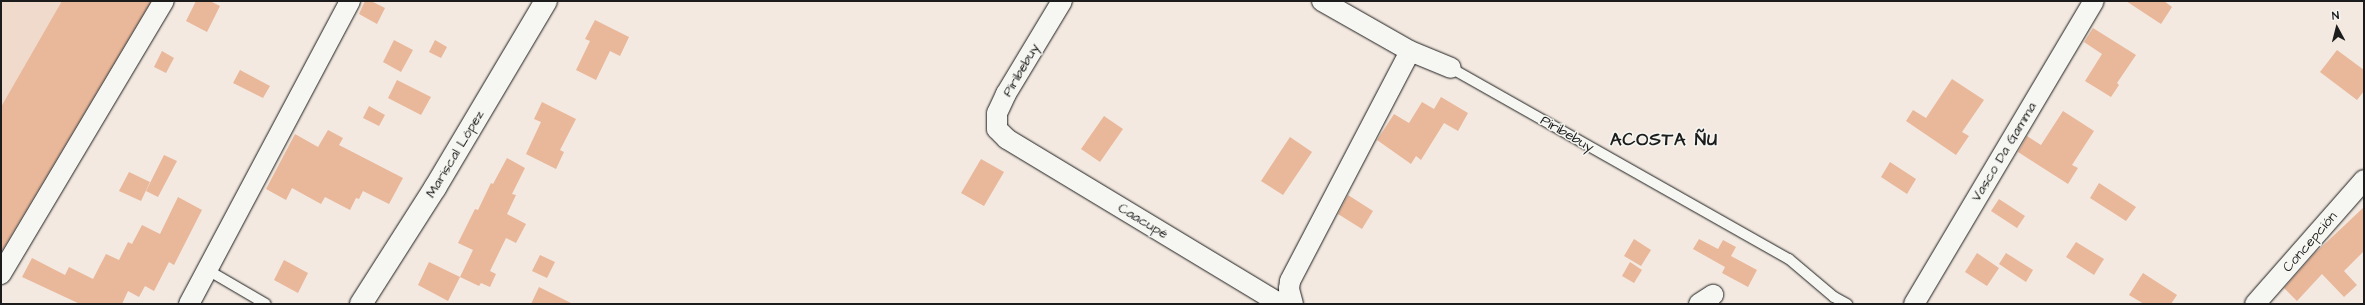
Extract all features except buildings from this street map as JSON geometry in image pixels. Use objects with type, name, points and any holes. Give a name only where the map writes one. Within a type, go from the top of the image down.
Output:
[{"type":"street","points":[[1,274],[164,1]]},
{"type":"street","points":[[189,304],[206,269],[350,1]]},
{"type":"street","name":"Mariscal López","points":[[361,304],[435,188],[546,1]]},
{"type":"street","name":"Piribebuy","points":[[1007,139],[997,129],[997,113],[1062,1]]},
{"type":"street","name":"Piribebuy","points":[[1322,1],[1410,51],[1451,68]]},
{"type":"street","name":"Vasco Da Gamma","points":[[1914,304],[2094,1]]},
{"type":"street","points":[[1292,304],[1289,289],[1290,281],[1410,51]]},
{"type":"street","name":"Caacupé","points":[[1007,139],[1280,304]]},
{"type":"street","name":"Concepción","points":[[2255,304],[2364,180]]},
{"type":"lane","name":"Piribebuy","points":[[1451,68],[1789,259],[1834,296],[1847,304]]},
{"type":"lane","points":[[206,269],[266,304]]},
{"type":"shaded area","points":[[1,1],[162,1],[1,269]]},
{"type":"district","name":"ACOSTA ÑU","points":[[1664,140]]}]
